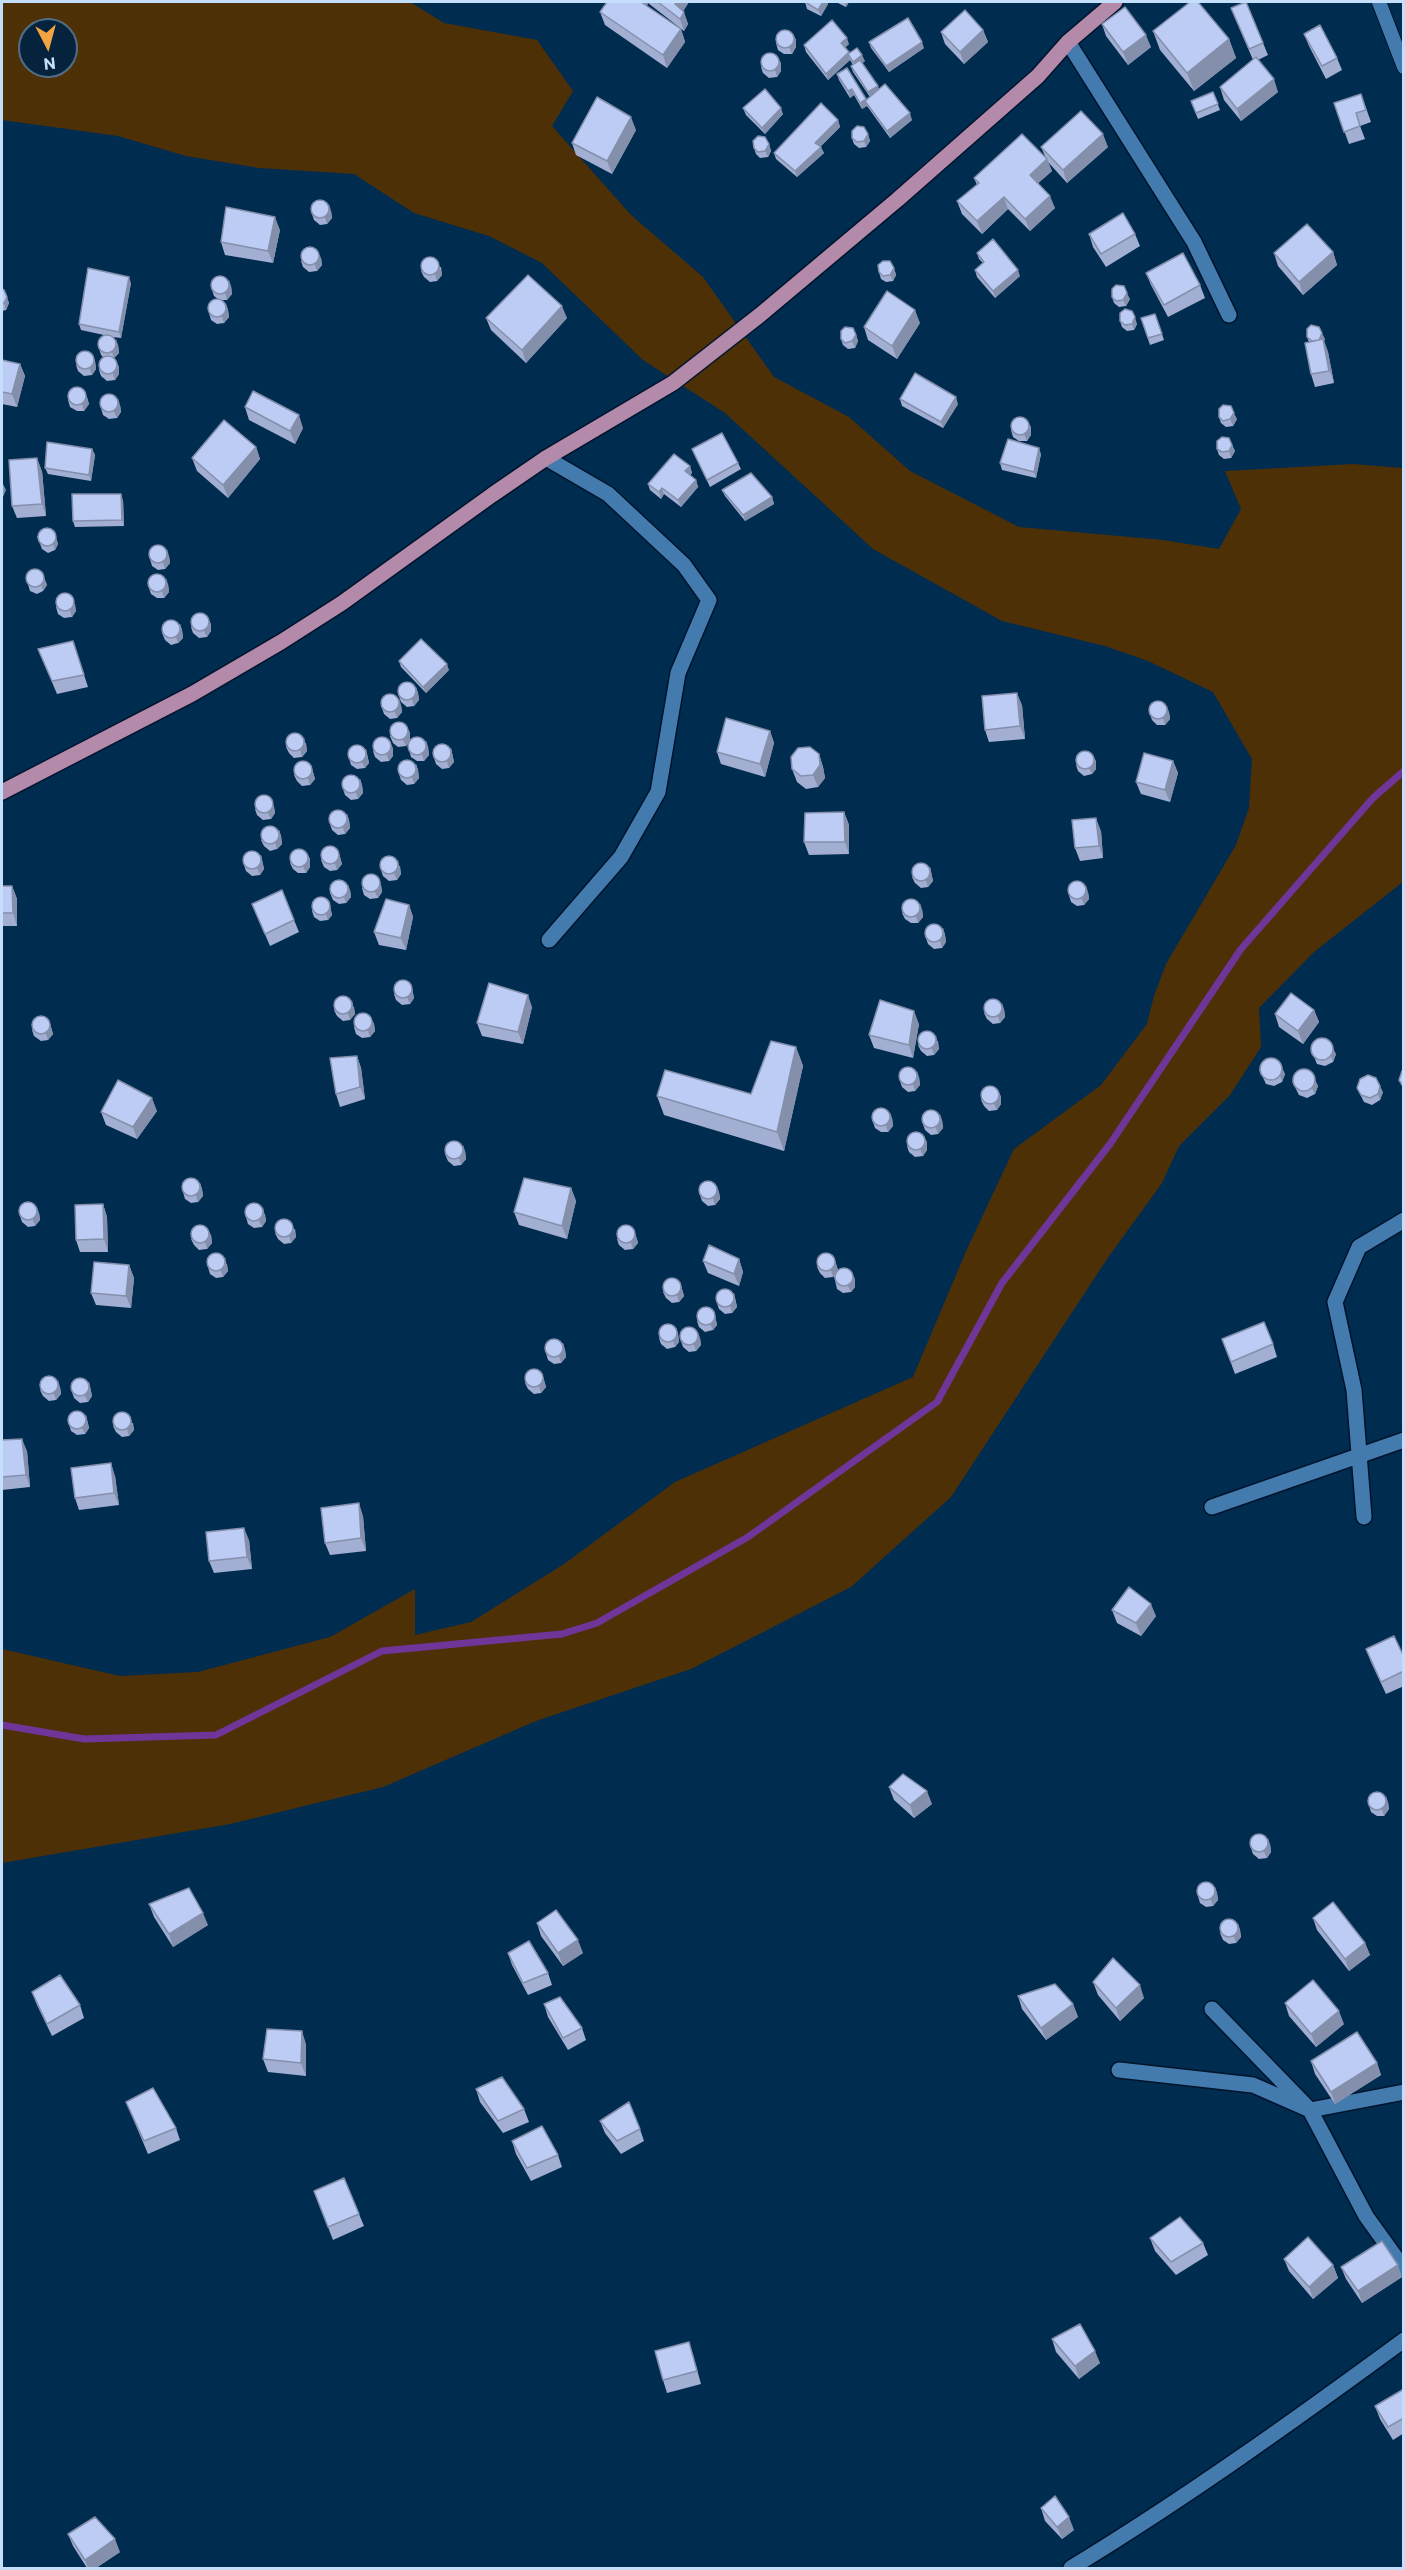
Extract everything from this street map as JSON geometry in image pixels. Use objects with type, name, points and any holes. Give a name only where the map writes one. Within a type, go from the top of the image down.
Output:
[{"type":"main road","points":[[2,792],[192,693],[281,642],[362,589],[546,458],[673,383],[760,315],[988,120],[1038,76],[1068,42],[1115,2]]},
{"type":"street","points":[[1068,42],[1194,242],[1229,315]]},
{"type":"street","points":[[546,458],[608,494],[684,565],[709,600],[678,673],[658,792],[621,857],[549,940]]},
{"type":"street","points":[[1364,1517],[1354,1390],[1335,1302],[1359,1247],[1404,1220]]},
{"type":"street","points":[[1212,1507],[1404,1440]]},
{"type":"street","points":[[1212,2009],[1310,2110],[1366,2216],[1404,2269]]},
{"type":"street","points":[[1119,2070],[1253,2085],[1310,2110],[1404,2092]]},
{"type":"street","points":[[1071,2568],[1142,2525],[1269,2440],[1404,2340]]},
{"type":"lane","points":[[1379,2],[1404,67]]},
{"type":"shaded area","points":[[2,2],[410,2],[444,23],[537,40],[573,91],[552,126],[631,215],[703,277],[774,377],[849,417],[910,471],[1019,527],[1163,540],[1219,549],[1241,509],[1225,471],[1353,464],[1403,468],[1404,881],[1314,952],[1259,1008],[1261,1047],[1230,1095],[1179,1146],[1162,1183],[1107,1259],[951,1497],[851,1587],[691,1669],[536,1721],[383,1787],[230,1824],[2,1863],[2,1649],[120,1676],[198,1672],[330,1637],[415,1589],[415,1635],[471,1622],[564,1564],[675,1482],[913,1377],[967,1249],[1014,1149],[1101,1085],[1147,1024],[1166,964],[1236,845],[1249,808],[1252,759],[1213,692],[1148,661],[1105,646],[1002,621],[873,549],[725,413],[643,360],[542,263],[489,236],[414,213],[354,174],[259,168],[186,156],[118,136],[2,120]]},
{"type":"building","points":[[607,2],[641,2],[681,29],[663,55],[600,12]]},
{"type":"building","points":[[658,2],[676,2],[675,4],[684,12],[680,19]]},
{"type":"building","points":[[805,2],[823,2],[818,10]]},
{"type":"building","points":[[1190,2],[1198,2],[1229,39],[1187,73],[1153,31]]},
{"type":"building","points":[[1246,2],[1263,43],[1249,49],[1231,8]]},
{"type":"building","points":[[1125,7],[1146,35],[1123,52],[1102,24]]},
{"type":"building","points":[[965,10],[983,30],[960,52],[941,32]]},
{"type":"building","points":[[908,18],[922,42],[886,66],[869,42]]},
{"type":"building","points":[[832,20],[847,38],[841,43],[849,52],[826,74],[804,45]]},
{"type":"building","points":[[1320,25],[1337,58],[1322,66],[1304,34]]},
{"type":"building","points":[[781,30],[789,30],[794,35],[792,46],[781,48],[776,43],[776,35]]},
{"type":"building","points":[[857,48],[862,55],[853,62],[848,54]]},
{"type":"building","points":[[766,53],[774,53],[779,58],[777,69],[766,71],[761,66],[761,58]]},
{"type":"building","points":[[1256,57],[1274,79],[1237,109],[1220,87]]},
{"type":"building","points":[[860,60],[878,86],[868,92],[851,66]]},
{"type":"building","points":[[847,68],[866,99],[860,103],[852,89],[848,91],[837,74]]},
{"type":"building","points":[[885,84],[910,113],[887,131],[865,101]]},
{"type":"building","points":[[765,89],[781,108],[762,128],[743,108]]},
{"type":"building","points":[[1213,92],[1218,104],[1196,113],[1191,101]]},
{"type":"building","points":[[1361,94],[1366,110],[1356,113],[1360,126],[1344,132],[1334,103]]},
{"type":"building","points":[[597,97],[631,117],[607,161],[572,143]]},
{"type":"building","points":[[821,103],[838,120],[815,143],[821,147],[795,171],[774,153]]},
{"type":"building","points":[[1081,111],[1103,134],[1063,170],[1041,147]]},
{"type":"building","points":[[857,126],[864,127],[868,134],[864,141],[857,142],[852,138],[852,131]]},
{"type":"building","points":[[1022,134],[1047,159],[1030,175],[1050,196],[1025,219],[1004,197],[977,221],[957,201],[979,183],[974,178]]},
{"type":"building","points":[[758,136],[765,137],[769,144],[765,151],[758,152],[754,148],[753,141]]},
{"type":"building","points":[[316,200],[324,200],[329,205],[327,216],[316,218],[311,213],[311,205]]},
{"type":"building","points":[[226,207],[275,217],[268,251],[221,242]]},
{"type":"building","points":[[1123,213],[1135,234],[1101,254],[1089,234]]},
{"type":"building","points":[[1307,224],[1333,252],[1299,282],[1274,253]]},
{"type":"building","points":[[993,239],[1018,270],[993,291],[975,270],[984,262],[977,253]]},
{"type":"building","points":[[306,247],[314,247],[319,252],[317,263],[306,265],[301,260],[301,252]]},
{"type":"building","points":[[1183,253],[1200,285],[1164,305],[1146,273]]},
{"type":"building","points":[[426,257],[434,257],[439,262],[437,273],[426,275],[421,270],[421,262]]},
{"type":"building","points":[[883,261],[890,261],[894,268],[890,275],[883,276],[879,272],[878,265]]},
{"type":"building","points":[[88,268],[129,277],[119,332],[79,324]]},
{"type":"building","points":[[528,275],[562,306],[522,350],[486,318]]},
{"type":"building","points":[[216,276],[224,276],[229,281],[227,292],[216,294],[211,289],[211,281]]},
{"type":"building","points":[[1116,285],[1124,286],[1127,293],[1123,300],[1116,301],[1112,297],[1112,289]]},
{"type":"building","points":[[2,289],[7,297],[2,304]]},
{"type":"building","points":[[887,291],[915,310],[892,346],[864,327]]},
{"type":"building","points":[[213,299],[221,299],[226,304],[224,315],[213,317],[208,312],[208,304]]},
{"type":"building","points":[[1125,309],[1132,311],[1135,317],[1132,324],[1125,325],[1120,321],[1120,313]]},
{"type":"building","points":[[1155,314],[1162,334],[1148,338],[1141,318]]},
{"type":"building","points":[[1311,325],[1319,327],[1322,333],[1319,340],[1312,341],[1307,337],[1307,329]]},
{"type":"building","points":[[845,327],[853,328],[856,335],[852,341],[845,343],[841,339],[841,331]]},
{"type":"building","points":[[103,335],[111,335],[116,340],[114,351],[103,353],[98,348],[98,340]]},
{"type":"building","points":[[1323,339],[1329,371],[1311,374],[1305,343]]},
{"type":"building","points":[[81,351],[89,351],[94,356],[92,367],[81,369],[76,364],[76,356]]},
{"type":"building","points":[[104,356],[112,356],[117,361],[115,372],[104,374],[99,369],[99,361]]},
{"type":"building","points":[[2,360],[20,364],[12,394],[2,392]]},
{"type":"building","points":[[915,373],[956,397],[941,422],[900,399]]},
{"type":"building","points":[[73,387],[81,387],[86,392],[84,403],[73,405],[68,400],[68,392]]},
{"type":"building","points":[[253,391],[299,415],[290,431],[245,407]]},
{"type":"building","points":[[105,394],[113,394],[118,399],[116,410],[105,412],[100,407],[100,399]]},
{"type":"building","points":[[1223,405],[1231,406],[1234,413],[1230,419],[1223,421],[1219,417],[1219,409]]},
{"type":"building","points":[[1016,417],[1024,417],[1029,422],[1027,433],[1016,435],[1011,430],[1011,422]]},
{"type":"building","points":[[224,420],[256,447],[223,485],[192,458]]},
{"type":"building","points":[[722,433],[738,463],[707,480],[692,449]]},
{"type":"building","points":[[1222,437],[1229,438],[1232,445],[1229,451],[1222,452],[1217,449],[1217,441]]},
{"type":"building","points":[[1008,439],[1039,448],[1034,472],[1000,463]]},
{"type":"building","points":[[47,442],[92,449],[89,475],[45,468]]},
{"type":"building","points":[[674,454],[690,466],[685,471],[696,480],[678,500],[662,488],[659,492],[648,484]]},
{"type":"building","points":[[37,458],[42,504],[12,506],[9,460]]},
{"type":"building","points":[[751,473],[772,497],[743,515],[722,490]]},
{"type":"building","points":[[72,494],[121,494],[122,520],[73,521]]},
{"type":"building","points":[[47,528],[53,531],[56,537],[53,543],[47,546],[41,543],[38,537],[41,531]]},
{"type":"building","points":[[154,545],[162,545],[167,550],[165,561],[154,563],[149,558],[149,550]]},
{"type":"building","points":[[35,569],[41,572],[44,578],[41,584],[35,587],[29,584],[26,578],[29,572]]},
{"type":"building","points":[[153,574],[161,574],[166,579],[164,590],[153,592],[148,587],[148,579]]},
{"type":"building","points":[[61,593],[69,593],[74,598],[72,609],[61,611],[56,606],[56,598]]},
{"type":"building","points":[[196,613],[204,613],[209,618],[207,629],[196,631],[191,626],[191,618]]},
{"type":"building","points":[[167,620],[175,620],[180,625],[178,636],[167,638],[162,633],[162,625]]},
{"type":"building","points":[[421,639],[447,664],[423,687],[399,661]]},
{"type":"building","points":[[73,641],[84,675],[52,681],[38,649]]},
{"type":"building","points":[[403,682],[411,682],[416,687],[414,698],[403,700],[398,695],[398,687]]},
{"type":"building","points":[[1017,693],[1020,726],[985,730],[982,696]]},
{"type":"building","points":[[386,694],[394,694],[399,699],[397,710],[386,712],[381,707],[381,699]]},
{"type":"building","points":[[1158,701],[1164,704],[1167,710],[1164,716],[1158,719],[1152,716],[1149,710],[1152,704]]},
{"type":"building","points":[[726,718],[770,731],[760,764],[717,752]]},
{"type":"building","points":[[395,722],[403,722],[408,727],[406,738],[395,740],[390,735],[390,727]]},
{"type":"building","points":[[291,733],[299,733],[304,738],[302,749],[291,751],[286,746],[286,738]]},
{"type":"building","points":[[378,737],[386,737],[391,742],[389,753],[378,755],[373,750],[373,742]]},
{"type":"building","points":[[413,737],[421,737],[426,742],[424,753],[413,755],[408,750],[408,742]]},
{"type":"building","points":[[438,744],[446,744],[451,749],[449,760],[438,762],[433,757],[433,749]]},
{"type":"building","points":[[353,745],[361,745],[366,750],[364,761],[353,763],[348,758],[348,750]]},
{"type":"building","points":[[810,747],[819,754],[820,765],[813,775],[801,776],[792,769],[791,757],[798,748]]},
{"type":"building","points":[[1081,751],[1089,751],[1094,756],[1092,767],[1081,769],[1076,764],[1076,756]]},
{"type":"building","points":[[1144,753],[1173,761],[1165,790],[1136,782]]},
{"type":"building","points":[[403,760],[411,760],[416,765],[414,776],[403,778],[398,773],[398,765]]},
{"type":"building","points":[[299,761],[307,761],[312,766],[310,777],[299,779],[294,774],[294,766]]},
{"type":"building","points":[[347,775],[355,775],[360,780],[358,791],[347,793],[342,788],[342,780]]},
{"type":"building","points":[[260,795],[268,795],[273,800],[271,811],[260,813],[255,808],[255,800]]},
{"type":"building","points":[[334,810],[342,810],[347,815],[345,826],[334,828],[329,823],[329,815]]},
{"type":"building","points":[[844,812],[845,842],[804,842],[805,813]]},
{"type":"building","points":[[1096,818],[1099,846],[1075,848],[1072,820]]},
{"type":"building","points":[[266,826],[274,826],[279,831],[277,842],[266,844],[261,839],[261,831]]},
{"type":"building","points":[[326,846],[334,846],[339,851],[337,862],[326,864],[321,859],[321,851]]},
{"type":"building","points":[[295,849],[303,849],[308,854],[306,865],[295,867],[290,862],[290,854]]},
{"type":"building","points":[[248,851],[256,851],[261,856],[259,867],[248,869],[243,864],[243,856]]},
{"type":"building","points":[[385,856],[393,856],[398,861],[396,872],[385,874],[380,869],[380,861]]},
{"type":"building","points":[[917,863],[925,863],[930,868],[928,879],[917,881],[912,876],[912,868]]},
{"type":"building","points":[[367,874],[375,874],[380,879],[378,890],[367,892],[362,887],[362,879]]},
{"type":"building","points":[[335,880],[343,880],[348,885],[346,896],[335,898],[330,893],[330,885]]},
{"type":"building","points":[[1073,881],[1081,881],[1086,886],[1084,897],[1073,899],[1068,894],[1068,886]]},
{"type":"building","points":[[2,886],[12,886],[13,913],[2,913]]},
{"type":"building","points":[[282,890],[294,920],[265,934],[252,904]]},
{"type":"building","points":[[317,897],[325,897],[330,902],[328,913],[317,915],[312,910],[312,902]]},
{"type":"building","points":[[386,899],[409,905],[401,938],[374,932]]},
{"type":"building","points":[[907,899],[915,899],[920,904],[918,915],[907,917],[902,912],[902,904]]},
{"type":"building","points":[[930,924],[938,924],[943,929],[941,940],[930,942],[925,937],[925,929]]},
{"type":"building","points":[[399,980],[407,980],[412,985],[410,996],[399,998],[394,993],[394,985]]},
{"type":"building","points":[[489,983],[528,995],[518,1032],[477,1023]]},
{"type":"building","points":[[1291,993],[1314,1010],[1298,1031],[1275,1014]]},
{"type":"building","points":[[339,996],[347,996],[352,1001],[350,1012],[339,1014],[334,1009],[334,1001]]},
{"type":"building","points":[[989,999],[997,999],[1002,1004],[1000,1015],[989,1017],[984,1012],[984,1004]]},
{"type":"building","points":[[880,1000],[914,1011],[909,1045],[869,1035]]},
{"type":"building","points":[[359,1013],[367,1013],[372,1018],[370,1029],[359,1031],[354,1026],[354,1018]]},
{"type":"building","points":[[37,1016],[45,1016],[50,1021],[48,1032],[37,1034],[32,1029],[32,1021]]},
{"type":"building","points":[[923,1031],[931,1031],[936,1036],[934,1047],[923,1049],[918,1044],[918,1036]]},
{"type":"building","points":[[1322,1038],[1330,1041],[1333,1049],[1330,1057],[1322,1060],[1314,1057],[1311,1049],[1314,1041]]},
{"type":"building","points":[[771,1041],[796,1047],[777,1132],[657,1096],[665,1070],[751,1094]]},
{"type":"building","points":[[357,1056],[360,1087],[336,1094],[330,1058]]},
{"type":"building","points":[[1271,1058],[1279,1061],[1282,1069],[1279,1077],[1271,1080],[1263,1077],[1260,1069],[1263,1061]]},
{"type":"building","points":[[904,1067],[912,1067],[917,1072],[915,1083],[904,1085],[899,1080],[899,1072]]},
{"type":"building","points":[[1304,1069],[1312,1072],[1315,1080],[1312,1088],[1304,1091],[1296,1088],[1293,1080],[1296,1072]]},
{"type":"building","points":[[1404,1071],[1404,1088],[1399,1080]]},
{"type":"building","points":[[1368,1075],[1376,1078],[1380,1086],[1378,1094],[1370,1098],[1361,1095],[1357,1088],[1360,1079]]},
{"type":"building","points":[[118,1080],[152,1098],[133,1127],[101,1112]]},
{"type":"building","points":[[986,1086],[994,1086],[999,1091],[997,1102],[986,1104],[981,1099],[981,1091]]},
{"type":"building","points":[[877,1108],[885,1108],[890,1113],[888,1124],[877,1126],[872,1121],[872,1113]]},
{"type":"building","points":[[927,1110],[935,1110],[940,1115],[938,1126],[927,1128],[922,1123],[922,1115]]},
{"type":"building","points":[[912,1132],[920,1132],[925,1137],[923,1148],[912,1150],[907,1145],[907,1137]]},
{"type":"building","points":[[450,1141],[458,1141],[463,1146],[461,1157],[450,1159],[445,1154],[445,1146]]},
{"type":"building","points":[[187,1178],[195,1178],[200,1183],[198,1194],[187,1196],[182,1191],[182,1183]]},
{"type":"building","points":[[524,1178],[571,1188],[562,1226],[514,1212]]},
{"type":"building","points":[[704,1181],[712,1181],[717,1186],[715,1197],[704,1199],[699,1194],[699,1186]]},
{"type":"building","points":[[24,1202],[32,1202],[37,1207],[35,1218],[24,1220],[19,1215],[19,1207]]},
{"type":"building","points":[[250,1203],[258,1203],[263,1208],[261,1219],[250,1221],[245,1216],[245,1208]]},
{"type":"building","points":[[103,1204],[104,1239],[76,1240],[75,1205]]},
{"type":"building","points":[[280,1219],[288,1219],[293,1224],[291,1235],[280,1237],[275,1232],[275,1224]]},
{"type":"building","points":[[196,1225],[204,1225],[209,1230],[207,1241],[196,1243],[191,1238],[191,1230]]},
{"type":"building","points":[[622,1225],[630,1225],[635,1230],[633,1241],[622,1243],[617,1238],[617,1230]]},
{"type":"building","points":[[709,1245],[739,1259],[734,1274],[703,1261]]},
{"type":"building","points":[[212,1253],[220,1253],[225,1258],[223,1269],[212,1271],[207,1266],[207,1258]]},
{"type":"building","points":[[822,1253],[830,1253],[835,1258],[833,1269],[822,1271],[817,1266],[817,1258]]},
{"type":"building","points":[[94,1262],[129,1265],[126,1296],[91,1293]]},
{"type":"building","points":[[840,1268],[848,1268],[853,1273],[851,1284],[840,1286],[835,1281],[835,1273]]},
{"type":"building","points":[[668,1278],[676,1278],[681,1283],[679,1294],[668,1296],[663,1291],[663,1283]]},
{"type":"building","points":[[721,1289],[729,1289],[734,1294],[732,1305],[721,1307],[716,1302],[716,1294]]},
{"type":"building","points":[[702,1307],[710,1307],[715,1312],[713,1323],[702,1325],[697,1320],[697,1312]]},
{"type":"building","points":[[1264,1322],[1273,1344],[1231,1362],[1222,1339]]},
{"type":"building","points":[[664,1324],[672,1324],[677,1329],[675,1340],[664,1342],[659,1337],[659,1329]]},
{"type":"building","points":[[685,1327],[693,1327],[698,1332],[696,1343],[685,1345],[680,1340],[680,1332]]},
{"type":"building","points":[[550,1339],[558,1339],[563,1344],[561,1355],[550,1357],[545,1352],[545,1344]]},
{"type":"building","points":[[530,1369],[538,1369],[543,1374],[541,1385],[530,1387],[525,1382],[525,1374]]},
{"type":"building","points":[[45,1376],[53,1376],[58,1381],[56,1392],[45,1394],[40,1389],[40,1381]]},
{"type":"building","points":[[76,1378],[84,1378],[89,1383],[87,1394],[76,1396],[71,1391],[71,1383]]},
{"type":"building","points":[[73,1411],[81,1411],[86,1416],[84,1427],[73,1429],[68,1424],[68,1416]]},
{"type":"building","points":[[118,1412],[126,1412],[131,1417],[129,1428],[118,1430],[113,1425],[113,1417]]},
{"type":"building","points":[[22,1439],[26,1475],[2,1477],[2,1440]]},
{"type":"building","points":[[111,1463],[114,1493],[75,1498],[71,1468]]},
{"type":"building","points":[[359,1503],[361,1538],[325,1543],[321,1508]]},
{"type":"building","points":[[244,1528],[247,1557],[209,1561],[206,1532]]},
{"type":"building","points":[[1129,1587],[1151,1604],[1136,1623],[1112,1610]]},
{"type":"building","points":[[1394,1636],[1404,1657],[1404,1671],[1381,1682],[1366,1649]]},
{"type":"building","points":[[903,1774],[927,1791],[910,1805],[889,1787]]},
{"type":"building","points":[[1373,1792],[1381,1792],[1386,1797],[1384,1808],[1373,1810],[1368,1805],[1368,1797]]},
{"type":"building","points":[[1255,1834],[1263,1834],[1268,1839],[1266,1850],[1255,1852],[1250,1847],[1250,1839]]},
{"type":"building","points":[[1202,1882],[1210,1882],[1215,1887],[1213,1898],[1202,1900],[1197,1895],[1197,1887]]},
{"type":"building","points":[[189,1888],[203,1913],[169,1934],[149,1904]]},
{"type":"building","points":[[1333,1902],[1365,1943],[1345,1959],[1313,1918]]},
{"type":"building","points":[[556,1910],[578,1940],[558,1953],[537,1923]]},
{"type":"building","points":[[1225,1919],[1233,1919],[1238,1924],[1236,1935],[1225,1937],[1220,1932],[1220,1924]]},
{"type":"building","points":[[529,1941],[548,1973],[523,1983],[508,1953]]},
{"type":"building","points":[[1113,1958],[1140,1985],[1116,2008],[1093,1982]]},
{"type":"building","points":[[60,1975],[80,2005],[47,2024],[32,1992]]},
{"type":"building","points":[[1313,1980],[1339,2011],[1311,2034],[1285,2003]]},
{"type":"building","points":[[1055,1984],[1073,2004],[1041,2028],[1018,1996]]},
{"type":"building","points":[[560,1997],[582,2028],[563,2038],[544,2004]]},
{"type":"building","points":[[267,2029],[302,2031],[301,2063],[263,2059]]},
{"type":"building","points":[[1357,2032],[1377,2063],[1331,2092],[1311,2061]]},
{"type":"building","points":[[502,2077],[524,2109],[498,2121],[476,2089]]},
{"type":"building","points":[[153,2088],[176,2128],[144,2141],[126,2102]]},
{"type":"building","points":[[629,2102],[640,2129],[617,2141],[600,2121]]},
{"type":"building","points":[[542,2126],[558,2155],[527,2168],[512,2141]]},
{"type":"building","points":[[344,2178],[359,2214],[328,2227],[314,2191]]},
{"type":"building","points":[[1180,2217],[1203,2243],[1171,2262],[1150,2238]]},
{"type":"building","points":[[1308,2237],[1333,2265],[1309,2287],[1284,2259]]},
{"type":"building","points":[[1382,2241],[1398,2265],[1358,2291],[1341,2267]]},
{"type":"building","points":[[1080,2324],[1095,2351],[1075,2366],[1052,2339]]},
{"type":"building","points":[[689,2342],[697,2371],[663,2380],[655,2351]]},
{"type":"building","points":[[1404,2389],[1404,2418],[1388,2427],[1375,2406]]},
{"type":"building","points":[[1055,2496],[1069,2517],[1057,2527],[1041,2508]]},
{"type":"building","points":[[95,2517],[115,2539],[85,2560],[68,2534]]},
{"type":"waterway","points":[[2,1725],[84,1739],[216,1735],[382,1651],[562,1634],[597,1623],[748,1537],[937,1402],[1002,1283],[1110,1144],[1241,949],[1373,798],[1404,771]]}]
